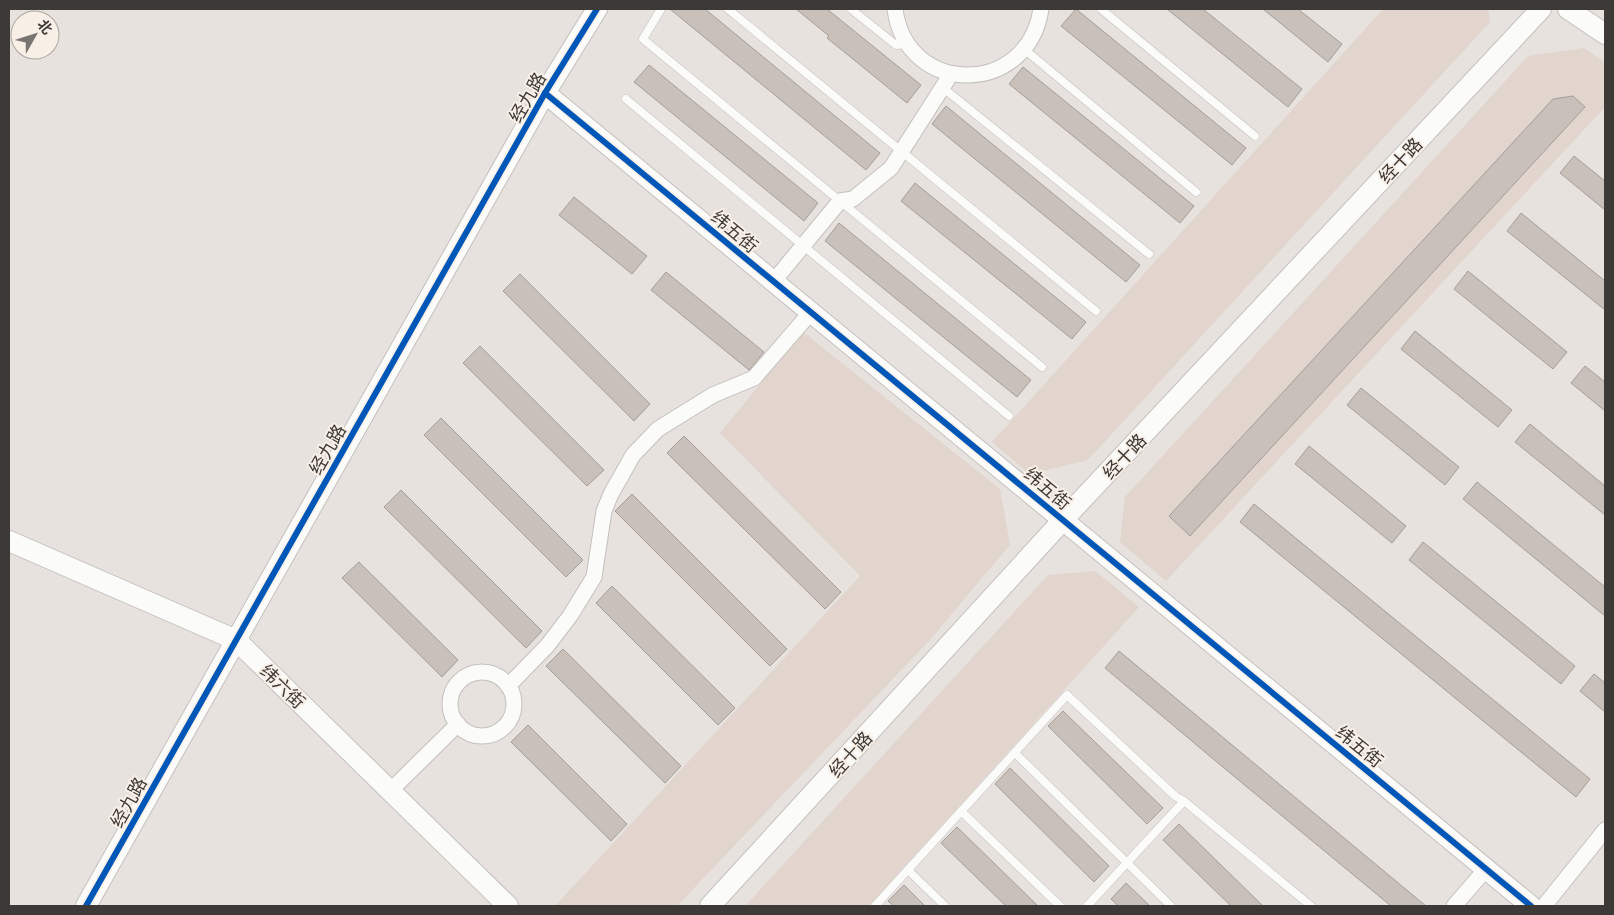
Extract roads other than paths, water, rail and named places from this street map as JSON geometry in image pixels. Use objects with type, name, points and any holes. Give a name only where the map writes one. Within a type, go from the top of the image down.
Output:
[{"type":"street","name":"经九路","points":[[86,906],[545,93],[597,9]]},
{"type":"street","points":[[895,9],[899,26],[908,44],[921,59],[929,65],[951,74],[968,76],[987,73],[1006,65],[1024,49],[1037,28],[1041,9]]},
{"type":"street","name":"经十路","points":[[710,906],[1063,520],[1542,9]]},
{"type":"street","points":[[1568,9],[1605,34]]},
{"type":"street","points":[[774,282],[840,201],[853,199],[891,168],[951,74]]},
{"type":"street","name":"纬五街","points":[[545,93],[1532,906]]},
{"type":"street","points":[[508,686],[547,646],[570,616],[594,577],[604,511],[633,454],[658,429],[713,395],[754,378],[811,312]]},
{"type":"street","name":"纬六街","points":[[9,541],[236,640],[508,906]]},
{"type":"street","points":[[478,672],[492,673],[503,680],[508,686],[514,705],[510,718],[501,729],[482,735],[469,732],[458,724],[451,712],[450,698],[455,686],[465,676],[478,672]]},
{"type":"street","points":[[390,791],[458,724]]},
{"type":"street","points":[[1544,906],[1605,830]]},
{"type":"street","points":[[1454,906],[1486,869]]},
{"type":"lane","points":[[661,9],[643,39],[1042,367]]},
{"type":"lane","points":[[728,9],[1096,311]]},
{"type":"lane","points":[[851,9],[896,45],[908,44]]},
{"type":"lane","points":[[1101,9],[1255,136]]},
{"type":"lane","points":[[1024,49],[1196,192]]},
{"type":"lane","points":[[942,87],[1149,254]]},
{"type":"lane","points":[[626,99],[1009,416]]},
{"type":"lane","points":[[875,906],[1067,695],[1175,796],[1184,801],[1311,906]]},
{"type":"lane","points":[[1015,753],[1171,906]]},
{"type":"lane","points":[[1087,906],[1184,801]]},
{"type":"lane","points":[[962,811],[1060,906]]},
{"type":"lane","points":[[908,870],[945,906]]}]
